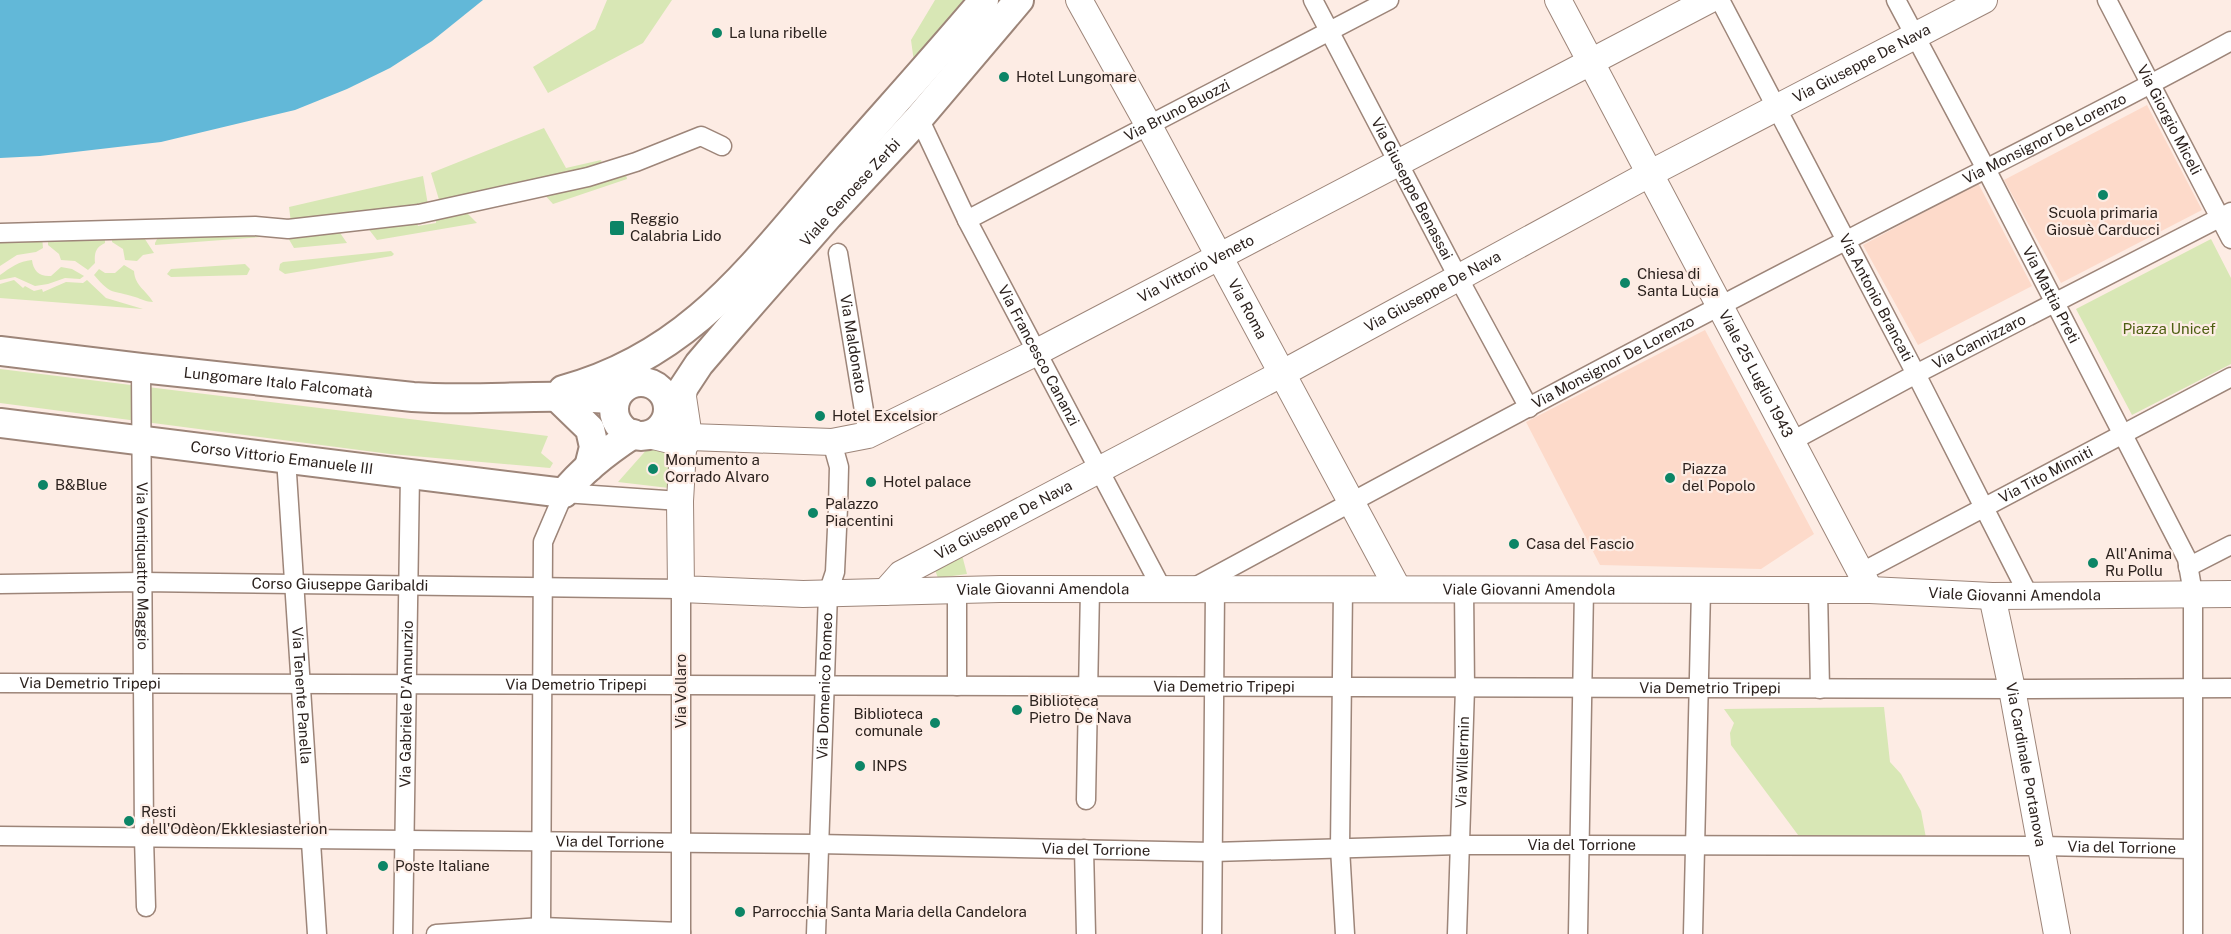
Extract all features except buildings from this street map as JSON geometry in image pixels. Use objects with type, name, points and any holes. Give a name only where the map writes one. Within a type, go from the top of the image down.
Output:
[{"type":"main road","name":"Viale Genoese Zerbi","points":[[548,397],[600,378],[646,369],[734,285],[984,0]]},
{"type":"main road","name":"Viale Genoese Zerbi","points":[[668,411],[699,364],[729,328],[919,118],[1018,0]]},
{"type":"main road","name":"Lungomare Italo Falcomatà","points":[[0,351],[440,399],[575,397],[615,400]]},
{"type":"main road","points":[[564,493],[589,467],[641,434],[662,426],[668,411],[667,403],[646,369],[619,393],[615,400],[615,417],[619,424],[641,434]]},
{"type":"main road","points":[[548,397],[590,429],[594,447],[589,467]]},
{"type":"main road","name":"Corso Vittorio Emanuele III","points":[[0,423],[564,493]]},
{"type":"street","name":"Via Roma","points":[[1079,0],[1398,589]]},
{"type":"street","name":"Via Giuseppe Benassai","points":[[1313,0],[1529,408]]},
{"type":"street","name":"Via Bruno Buozzi","points":[[967,220],[1389,0]]},
{"type":"street","name":"Viale 25 Luglio 1943","points":[[1558,0],[1866,581]]},
{"type":"street","name":"Via Vittorio Veneto","points":[[686,443],[832,442],[868,435],[1037,352],[1709,0]]},
{"type":"street","name":"Via Antonio Brancati","points":[[1720,0],[1916,374],[2029,596]]},
{"type":"street","name":"Via Mattia Preti","points":[[1896,0],[2187,559],[2193,593],[2193,934]]},
{"type":"street","name":"Via Giuseppe De Nava","points":[[885,592],[901,574],[1459,279],[1649,174],[1984,0]]},
{"type":"street","name":"Via Giorgio Miceli","points":[[2107,0],[2150,85],[2225,215],[2231,240]]},
{"type":"street","name":"Via Monsignor De Lorenzo","points":[[1203,589],[1351,502],[1846,240],[2150,85],[2231,41]]},
{"type":"street","name":"Via Francesco Cananzi","points":[[919,118],[967,220],[1162,589]]},
{"type":"street","points":[[0,232],[255,226],[288,229],[420,214],[588,177],[636,162],[701,136],[722,146]]},
{"type":"street","name":"Via Cannizzaro","points":[[1792,441],[1916,374],[2225,215]]},
{"type":"street","name":"Via Maldonato","points":[[838,253],[868,435]]},
{"type":"street","name":"Via Ventiquattro Maggio","points":[[141,368],[146,907]]},
{"type":"street","name":"Via Tito Minniti","points":[[1866,581],[1984,508],[2231,377]]},
{"type":"street","points":[[684,386],[686,443]]},
{"type":"street","points":[[668,411],[686,443]]},
{"type":"street","points":[[641,434],[686,443]]},
{"type":"street","name":"Via Domenico Romeo","points":[[816,934],[828,593],[835,572],[838,507],[839,467],[832,442]]},
{"type":"street","name":"Via Vollaro","points":[[681,933],[680,501],[686,443]]},
{"type":"street","name":"Via Tenente Panella","points":[[286,458],[317,934]]},
{"type":"street","name":"Via Gabriele D'Annunzio","points":[[403,934],[410,474]]},
{"type":"street","points":[[541,927],[543,542],[564,493]]},
{"type":"street","name":"Corso Vittorio Emanuele III","points":[[564,493],[680,501]]},
{"type":"street","points":[[2188,567],[2231,545]]},
{"type":"street","name":"Viale Giovanni Amendola","points":[[681,589],[828,593],[1000,588],[1818,590],[1866,581],[1992,596],[2231,594]]},
{"type":"street","name":"Corso Giuseppe Garibaldi","points":[[0,584],[142,582],[681,589]]},
{"type":"street","points":[[1086,800],[1090,589]]},
{"type":"street","points":[[1203,589],[1215,687],[1212,934]]},
{"type":"street","points":[[1343,589],[1340,848],[1345,934]]},
{"type":"street","name":"Via Willermin","points":[[1457,934],[1465,688],[1464,589]]},
{"type":"street","points":[[1578,934],[1584,589]]},
{"type":"street","points":[[1693,934],[1701,590]]},
{"type":"street","points":[[1818,590],[1820,689]]},
{"type":"street","points":[[957,591],[957,686]]},
{"type":"street","name":"Via Cardinale Portanova","points":[[1992,596],[2012,689],[2057,934]]},
{"type":"street","name":"Via Demetrio Tripepi","points":[[0,683],[1698,689],[2231,688]]},
{"type":"street","name":"Via del Torrione","points":[[0,836],[818,844],[1213,852],[1459,845],[2041,846],[2192,849]]},
{"type":"street","points":[[1084,849],[1086,934]]},
{"type":"street","points":[[436,934],[541,927],[681,933]]},
{"type":"shaded area","name":"Scuola primaria Giosuè Carducci","points":[[2147,105],[2202,210],[2061,283],[2004,180]]},
{"type":"shaded area","points":[[1978,183],[2032,286],[1918,345],[1863,245]]},
{"type":"shaded area","name":"Piazza del Popolo","points":[[1705,330],[1814,534],[1761,569],[1600,565],[1526,422]]},
{"type":"green space","points":[[607,0],[672,0],[643,43],[548,93],[533,67],[595,29]]},
{"type":"green space","points":[[935,0],[967,0],[914,62],[911,40]]},
{"type":"green space","points":[[544,128],[566,168],[601,160],[603,166],[440,203],[431,173]]},
{"type":"green space","points":[[626,174],[627,179],[553,204],[543,193]]},
{"type":"green space","points":[[423,176],[428,205],[291,223],[289,207]]},
{"type":"green space","points":[[465,211],[477,223],[377,240],[367,227],[416,221],[418,226],[436,223],[436,218]]},
{"type":"green space","points":[[338,230],[347,243],[294,248],[287,236]]},
{"type":"green space","points":[[141,233],[154,253],[143,255],[137,261],[125,260],[123,249],[112,242],[112,234]]},
{"type":"green space","points":[[253,233],[261,237],[155,245],[158,237]]},
{"type":"green space","points":[[105,234],[105,243],[98,248],[95,253],[95,263],[88,270],[75,261],[61,260],[59,254],[48,245],[48,236]]},
{"type":"green space","points":[[42,236],[43,248],[36,252],[17,255],[0,266],[0,241]]},
{"type":"green space","name":"Piazza Unicef","points":[[2211,239],[2231,278],[2231,364],[2132,415],[2076,309]]},
{"type":"green space","points":[[391,251],[394,254],[392,256],[285,274],[279,270],[283,262]]},
{"type":"green space","points":[[32,260],[40,274],[51,276],[61,267],[72,269],[84,276],[80,279],[65,278],[35,286],[15,277],[0,280],[0,275],[11,267]]},
{"type":"green space","points":[[245,264],[250,269],[247,275],[171,277],[167,274],[171,269]]},
{"type":"green space","points":[[124,265],[134,271],[139,284],[153,302],[113,291],[105,287],[94,275],[99,269],[105,273],[115,273]]},
{"type":"green space","points":[[14,280],[23,288],[25,286],[34,291],[42,289],[43,292],[66,282],[83,283],[87,280],[106,298],[143,309],[0,298],[0,284]]},
{"type":"green space","points":[[0,369],[548,436],[541,453],[553,463],[550,468],[390,454],[0,403]]},
{"type":"green space","points":[[649,447],[674,451],[669,488],[618,482]]},
{"type":"green space","points":[[962,555],[967,574],[938,578],[935,570]]},
{"type":"green space","points":[[1884,707],[1890,762],[1901,774],[1921,811],[1926,838],[1801,839],[1731,745],[1730,733],[1734,723],[1724,709]]},
{"type":"water","points":[[0,0],[483,0],[432,41],[390,68],[347,89],[295,110],[161,142],[40,156],[0,158]]},
{"type":"place","name":"La luna ribelle","points":[[717,33]]},
{"type":"place","name":"Hotel Lungomare","points":[[1004,77]]},
{"type":"place","name":"Scuola primaria Giosuè Carducci","points":[[2103,195]]},
{"type":"place","name":"Reggio Calabria Lido","points":[[617,228]]},
{"type":"place","name":"Chiesa di Santa Lucia","points":[[1625,283]]},
{"type":"place","name":"Hotel Excelsior","points":[[820,416]]},
{"type":"place","name":"Monumento a Corrado Alvaro","points":[[653,469]]},
{"type":"place","name":"Piazza del Popolo","points":[[1670,478]]},
{"type":"place","name":"Hotel palace","points":[[871,482]]},
{"type":"place","name":"B&Blue","points":[[43,485]]},
{"type":"place","name":"Palazzo Piacentini","points":[[813,513]]},
{"type":"place","name":"Casa del Fascio","points":[[1514,544]]},
{"type":"place","name":"All'Anima Ru Pollu","points":[[2093,563]]},
{"type":"place","name":"Biblioteca Pietro De Nava","points":[[1017,710]]},
{"type":"place","name":"Biblioteca comunale","points":[[935,723]]},
{"type":"place","name":"INPS","points":[[860,766]]},
{"type":"place","name":"Resti dell'Odèon/Ekklesiasterion","points":[[129,821]]},
{"type":"place","name":"Poste Italiane","points":[[383,866]]},
{"type":"place","name":"Parrocchia Santa Maria della Candelora","points":[[740,912]]}]
